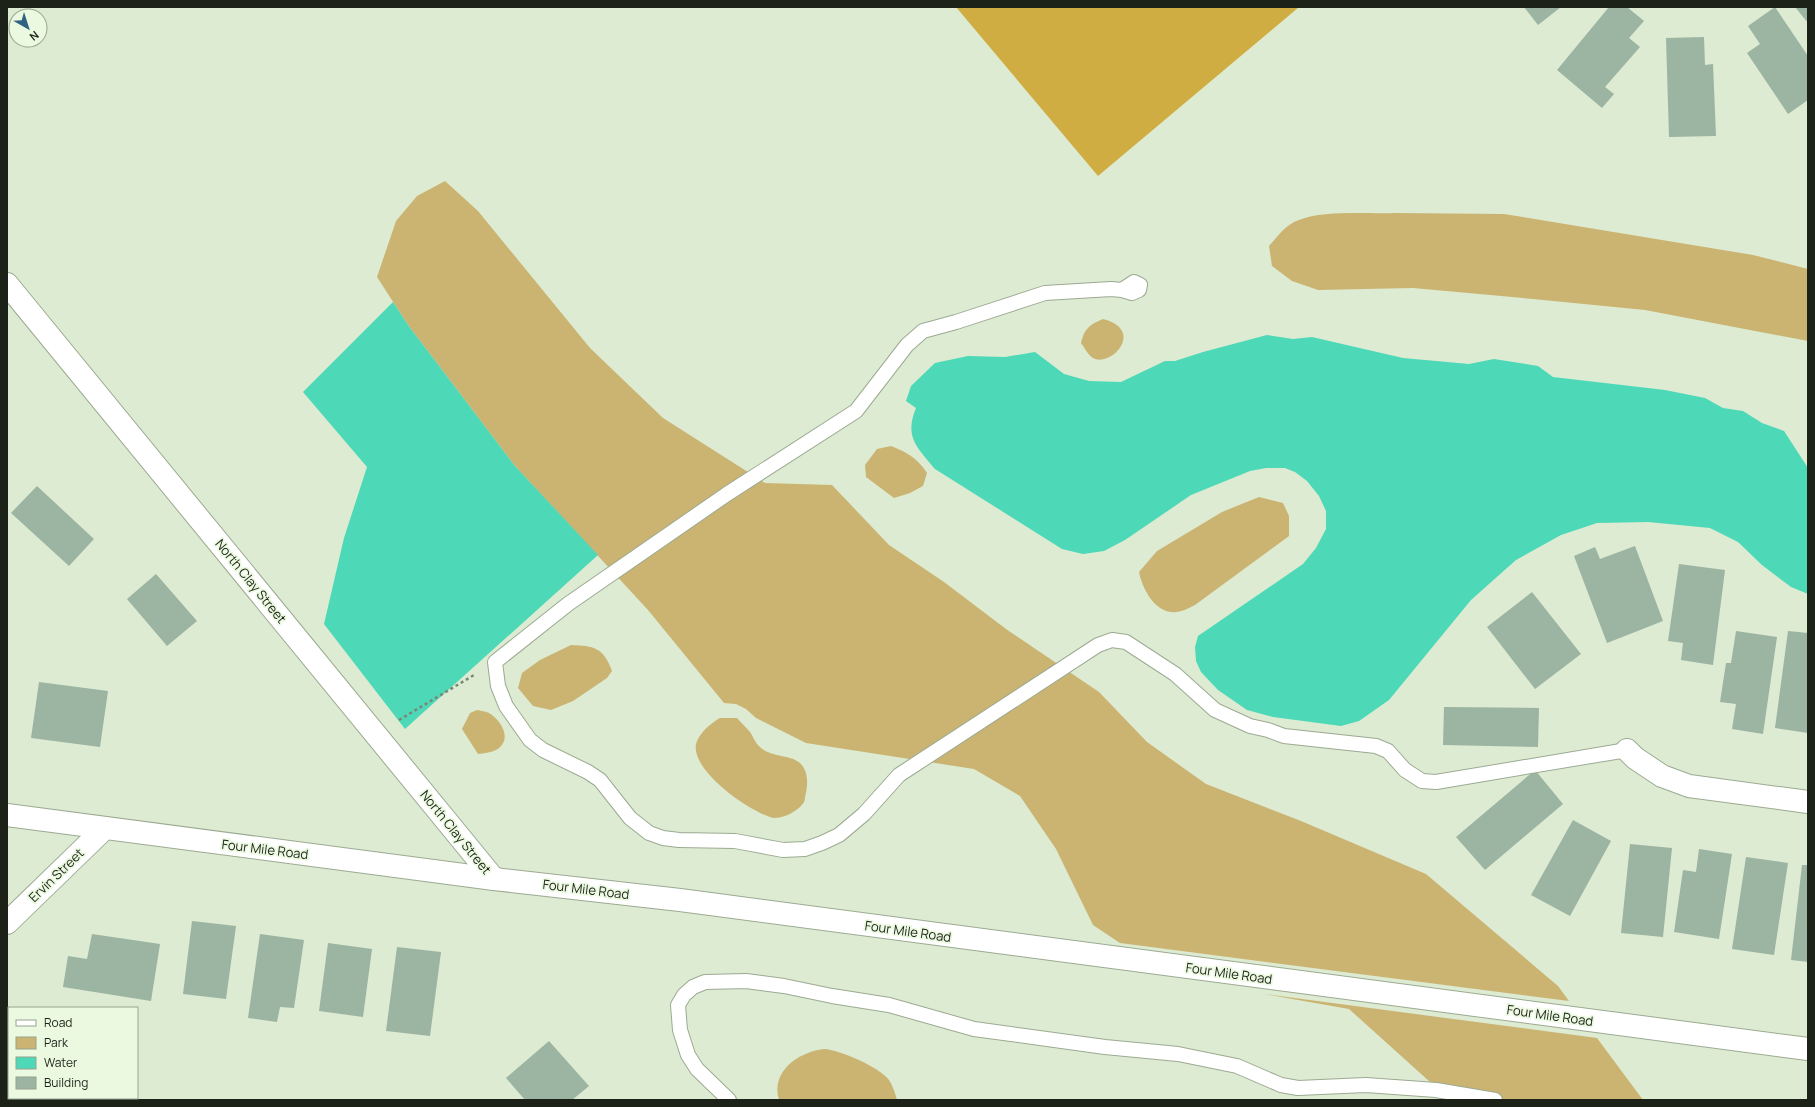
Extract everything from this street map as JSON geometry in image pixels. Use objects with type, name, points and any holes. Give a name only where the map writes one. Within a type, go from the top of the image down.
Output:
[{"type":"main road","name":"North Clay Street","points":[[7,284],[494,879]]},
{"type":"main road","points":[[1627,750],[1635,758],[1662,776],[1689,786],[1808,802]]},
{"type":"main road","name":"Four Mile Road","points":[[7,815],[494,879],[688,901],[1808,1049]]},
{"type":"main road","name":"Ervin Street","points":[[7,923],[105,828]]},
{"type":"lane","points":[[1122,290],[1046,293],[923,331],[907,345],[856,410],[727,494],[568,604],[495,662],[498,686],[506,706],[530,740],[543,750],[588,772],[600,780],[630,818],[649,833],[663,838],[680,840],[735,841],[783,850],[805,849],[839,835],[864,814],[899,775],[1098,645],[1112,640],[1126,642],[1175,674],[1215,710],[1233,719],[1250,726],[1268,730],[1284,736],[1376,746],[1388,751],[1405,770],[1422,781],[1436,782],[1627,750]]},
{"type":"lane","points":[[729,1100],[697,1069],[688,1055],[680,1030],[678,1005],[684,995],[693,987],[705,982],[746,981],[784,986],[832,996],[889,1005],[974,1029],[1105,1047],[1178,1054],[1237,1066],[1281,1085],[1298,1088],[1366,1085],[1436,1090],[1495,1100]]},
{"type":"path","points":[[377,736],[421,706],[495,662]]},
{"type":"green space","points":[[445,181],[478,211],[590,348],[663,418],[765,483],[832,485],[889,545],[944,582],[1006,629],[1099,692],[1147,742],[1206,784],[1301,821],[1426,874],[1558,986],[1569,1001],[1120,943],[1093,925],[1056,849],[1020,796],[974,769],[806,743],[756,718],[746,709],[736,704],[724,703],[648,610],[515,466],[408,325],[377,277],[396,221],[417,196]]},
{"type":"green space","points":[[1346,213],[1504,214],[1753,255],[1808,269],[1808,341],[1645,310],[1413,288],[1318,290],[1292,281],[1272,266],[1269,246],[1282,231],[1294,222],[1320,215]]},
{"type":"green space","points":[[1103,319],[1116,324],[1122,331],[1123,339],[1121,346],[1115,353],[1108,358],[1100,360],[1091,357],[1081,343],[1088,328],[1094,323]]},
{"type":"green space","points":[[891,446],[912,456],[920,463],[927,473],[923,486],[910,493],[894,498],[866,477],[865,465],[877,449]]},
{"type":"green space","points":[[1259,497],[1283,503],[1289,516],[1289,536],[1189,608],[1171,612],[1159,607],[1149,597],[1139,572],[1157,551],[1222,512]]},
{"type":"green space","points":[[571,645],[586,646],[597,649],[605,657],[612,671],[607,678],[573,701],[551,710],[533,706],[518,688],[522,673],[540,660]]},
{"type":"green space","points":[[477,710],[484,711],[494,716],[504,731],[504,741],[496,750],[478,754],[462,729],[470,713]]},
{"type":"green space","points":[[720,718],[737,718],[750,732],[758,745],[770,753],[792,759],[801,764],[806,774],[807,785],[804,802],[798,809],[779,818],[770,817],[760,813],[736,798],[711,777],[702,766],[697,755],[696,744],[706,729]]},
{"type":"green space","points":[[1264,994],[1597,1038],[1643,1100],[1448,1100],[1440,1091],[1349,1009]]},
{"type":"green space","points":[[824,1049],[840,1052],[877,1070],[889,1080],[897,1100],[779,1100],[777,1090],[779,1080],[789,1065],[805,1054]]},
{"type":"shaded area","points":[[956,7],[1299,7],[1098,176]]},
{"type":"water","points":[[393,302],[408,325],[515,466],[598,555],[405,729],[324,624],[344,538],[367,467],[303,392]]},
{"type":"water","points":[[1267,335],[1293,339],[1312,337],[1403,358],[1469,364],[1494,359],[1538,366],[1553,377],[1665,390],[1705,398],[1723,408],[1743,411],[1762,423],[1784,431],[1808,468],[1808,594],[1791,587],[1762,565],[1738,542],[1710,528],[1648,522],[1597,523],[1561,535],[1516,560],[1471,600],[1389,700],[1359,721],[1341,726],[1273,717],[1247,710],[1218,690],[1201,672],[1196,661],[1195,647],[1198,636],[1303,564],[1316,548],[1326,529],[1326,511],[1319,496],[1307,481],[1295,472],[1285,468],[1266,468],[1250,471],[1191,495],[1125,540],[1104,551],[1083,554],[1062,549],[935,469],[914,441],[911,427],[916,408],[906,401],[911,386],[935,363],[968,356],[1005,357],[1035,352],[1064,374],[1089,381],[1121,382],[1165,361],[1175,361]]},
{"type":"building","points":[[1524,7],[1561,7],[1538,25]]},
{"type":"building","points":[[1609,7],[1627,7],[1644,21],[1629,38],[1640,47],[1605,87],[1614,94],[1602,108],[1557,70]]},
{"type":"building","points":[[1775,7],[1808,56],[1808,100],[1788,114],[1747,53],[1760,44],[1748,26]]},
{"type":"building","points":[[1795,7],[1808,7],[1808,23]]},
{"type":"building","points":[[1704,37],[1705,65],[1713,64],[1716,136],[1669,137],[1666,38]]},
{"type":"building","points":[[37,486],[94,539],[69,566],[11,513]]},
{"type":"building","points":[[1635,546],[1663,621],[1607,643],[1574,556],[1595,547],[1600,559]]},
{"type":"building","points":[[1679,564],[1725,570],[1713,665],[1681,660],[1683,643],[1668,641]]},
{"type":"building","points":[[156,574],[197,621],[167,646],[127,599]]},
{"type":"building","points":[[1532,592],[1581,654],[1535,689],[1487,627]]},
{"type":"building","points":[[1736,631],[1777,637],[1763,734],[1732,729],[1736,704],[1720,702],[1726,663],[1731,663]]},
{"type":"building","points":[[1788,631],[1808,633],[1808,733],[1775,728]]},
{"type":"building","points":[[39,682],[108,691],[100,747],[31,738]]},
{"type":"building","points":[[1444,707],[1539,708],[1538,747],[1443,745]]},
{"type":"building","points":[[1535,770],[1563,804],[1485,870],[1456,837]]},
{"type":"building","points":[[1573,820],[1611,841],[1570,916],[1531,895]]},
{"type":"building","points":[[1630,844],[1672,848],[1663,937],[1621,933]]},
{"type":"building","points":[[1699,849],[1732,854],[1719,939],[1674,932],[1683,870],[1696,872]]},
{"type":"building","points":[[1746,857],[1788,863],[1774,955],[1732,949]]},
{"type":"building","points":[[1802,865],[1808,865],[1808,962],[1791,960]]},
{"type":"building","points":[[192,921],[236,926],[226,999],[183,994]]},
{"type":"building","points":[[92,934],[160,944],[151,1001],[63,987],[68,956],[87,959]]},
{"type":"building","points":[[260,934],[304,940],[294,1008],[280,1007],[277,1022],[248,1018]]},
{"type":"building","points":[[328,943],[372,949],[363,1017],[319,1011]]},
{"type":"building","points":[[397,947],[441,952],[430,1036],[386,1031]]},
{"type":"building","points":[[549,1041],[589,1086],[572,1100],[525,1100],[506,1078]]},
{"type":"building","points":[[22,1099],[107,1099],[106,1100],[20,1100]]}]
